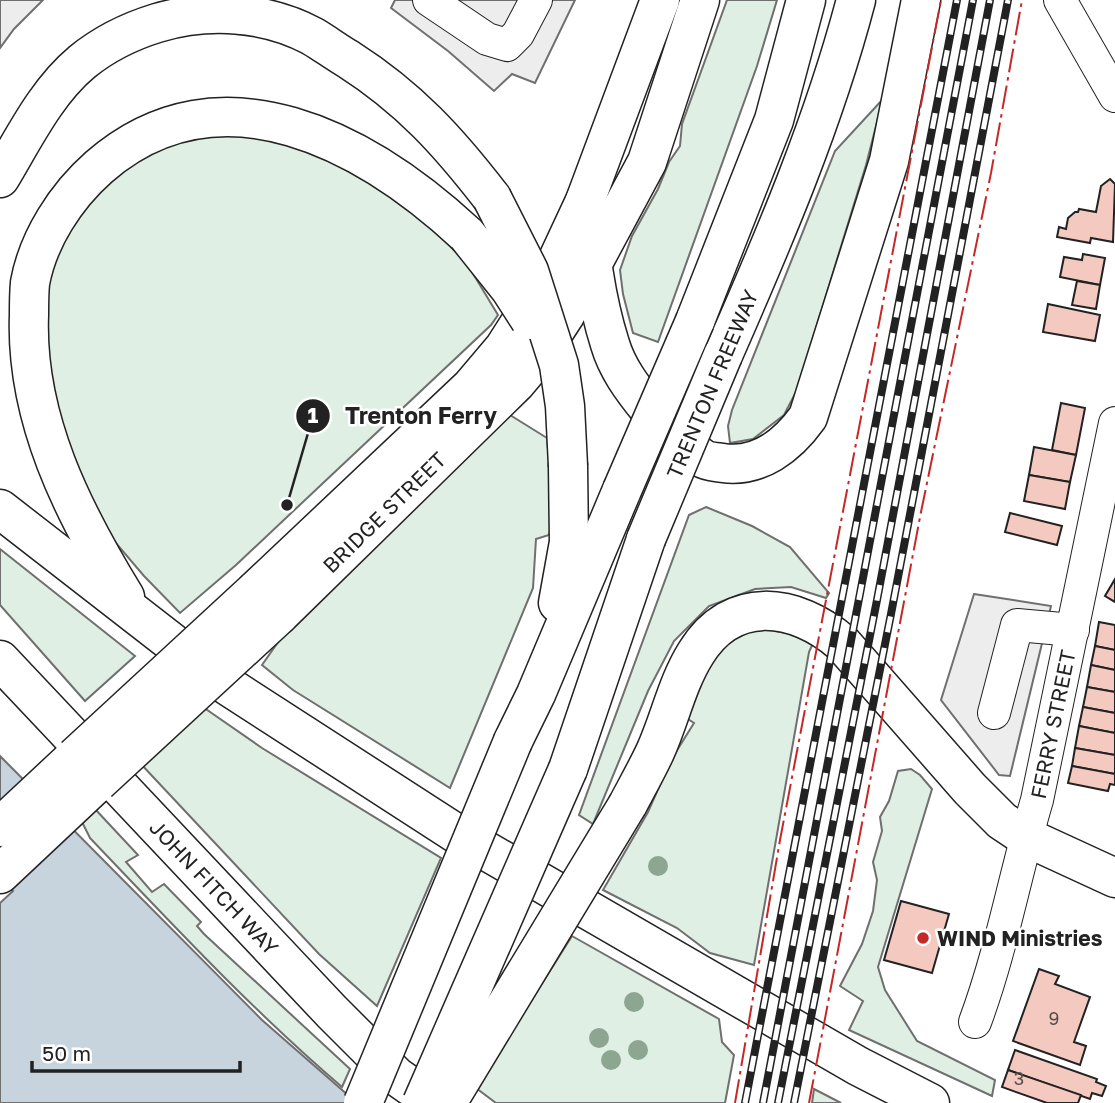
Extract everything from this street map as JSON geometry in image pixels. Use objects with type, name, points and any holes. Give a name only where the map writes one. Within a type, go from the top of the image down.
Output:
[{"type":"main road","name":"BRIDGE STREET","points":[[0,874],[268,603],[471,387],[504,348],[550,276],[585,201],[660,0]]},
{"type":"main road","name":"BRIDGE STREET","points":[[0,827],[268,603],[516,383],[537,358],[565,315],[647,162],[701,0]]},
{"type":"main road","name":"TRENTON FREEWAY","points":[[363,1103],[513,741],[536,694],[695,321],[774,120],[804,8]]},
{"type":"main road","name":"TRENTON FREEWAY","points":[[422,1103],[568,769],[646,539],[782,221],[853,12]]},
{"type":"main road","points":[[0,178],[54,90],[82,61],[116,39],[174,18],[234,14],[274,21],[311,36],[379,79],[416,109],[458,153],[492,198],[528,271],[559,365],[565,406],[569,542],[554,627],[536,694]]},
{"type":"main road","points":[[585,201],[592,264],[610,345],[623,374],[667,432],[704,460],[748,462],[773,453],[794,437],[808,417],[889,161],[917,17]]},
{"type":"main road","points":[[138,617],[90,541],[62,480],[34,390],[28,340],[30,284],[38,254],[51,226],[67,200],[88,177],[111,157],[144,137],[170,126],[198,119],[240,117],[273,121],[315,132],[368,159],[418,192],[467,235],[510,289],[559,365]]},
{"type":"main road","points":[[0,509],[228,686],[457,834],[858,1066],[930,1103]]},
{"type":"main road","points":[[447,1103],[628,804],[655,752],[696,652],[709,637],[743,614],[761,610],[785,611],[824,628],[842,643],[970,789],[1002,821],[1026,837],[1115,878]]},
{"type":"main road","name":"JOHN FITCH WAY","points":[[0,660],[332,1012],[396,1076],[435,1103]]},
{"type":"street","points":[[429,0],[487,39],[507,45],[518,34],[536,0]]},
{"type":"street","points":[[1060,0],[1115,96]]},
{"type":"street","name":"FERRY STREET","points":[[975,1022],[993,975],[1037,800],[1115,423]]},
{"type":"street","points":[[994,713],[1017,625],[1073,630]]},
{"type":"green space","points":[[727,0],[777,0],[757,66],[658,342],[633,333],[620,270],[632,236],[658,189],[669,162],[680,146],[682,124]]},
{"type":"green space","points":[[883,99],[866,165],[797,390],[784,415],[753,439],[730,443],[728,426],[732,410],[835,151]]},
{"type":"green space","points":[[197,131],[266,131],[396,193],[466,262],[498,315],[491,325],[236,565],[180,613],[109,535],[58,433],[38,307],[55,251],[82,199],[148,149]]},
{"type":"green space","points":[[510,415],[547,438],[554,515],[549,535],[536,539],[533,588],[450,788],[293,690],[262,665],[295,618]]},
{"type":"green space","points":[[706,507],[752,526],[790,547],[829,593],[826,598],[791,587],[755,589],[709,606],[674,641],[648,691],[593,824],[579,815],[689,515]]},
{"type":"green space","points":[[0,549],[135,656],[85,701],[0,605]]},
{"type":"green space","points":[[754,629],[815,639],[809,652],[754,965],[710,953],[677,928],[603,890],[648,812],[671,760],[694,723],[685,717],[703,671],[729,642]]},
{"type":"green space","points":[[200,705],[262,748],[441,858],[377,1006],[319,954],[140,763]]},
{"type":"green space","points":[[911,769],[932,789],[878,967],[885,990],[917,1041],[995,1080],[992,1096],[849,1030],[863,1001],[840,986],[862,944],[873,911],[877,880],[873,862],[882,831],[880,817],[889,801],[898,771]]},
{"type":"green space","points":[[95,809],[138,855],[126,862],[152,892],[164,884],[201,922],[197,926],[204,934],[350,1069],[342,1087],[244,997],[90,838],[81,820]]},
{"type":"green space","points":[[572,936],[719,1019],[722,1042],[734,1055],[725,1103],[496,1103],[476,1088]]},
{"type":"green space","points":[[814,1089],[841,1103],[812,1103]]},
{"type":"shaded area","points":[[0,0],[43,0],[14,29],[0,48]]},
{"type":"shaded area","points":[[395,0],[575,0],[535,83],[512,74],[494,91],[448,51],[391,8]]},
{"type":"shaded area","points":[[974,594],[1051,606],[1010,776],[999,775],[941,700]]},
{"type":"shaded area","points":[[0,756],[262,1020],[357,1103],[0,1103],[0,903],[13,891],[0,877]]},
{"type":"building","points":[[1110,179],[1115,184],[1113,242],[1091,238],[1090,243],[1057,237],[1059,227],[1066,229],[1068,218],[1079,209],[1096,212],[1101,186]]},
{"type":"building","points":[[1083,254],[1105,258],[1100,285],[1060,277],[1064,257],[1082,260]]},
{"type":"building","points":[[1077,281],[1100,285],[1096,309],[1072,305]]},
{"type":"building","points":[[1048,304],[1100,315],[1095,341],[1043,332]]},
{"type":"building","points":[[1061,403],[1085,408],[1076,455],[1052,450]]},
{"type":"building","points":[[1034,447],[1076,455],[1070,482],[1029,475]]},
{"type":"building","points":[[1029,475],[1070,482],[1065,509],[1024,501]]},
{"type":"building","points":[[1010,513],[1062,526],[1057,545],[1005,532]]},
{"type":"building","points":[[1115,579],[1115,602],[1105,596]]},
{"type":"building","points":[[1099,622],[1115,625],[1115,650],[1095,646]]},
{"type":"building","points":[[1095,646],[1115,650],[1115,670],[1091,665]]},
{"type":"building","points":[[1091,665],[1115,670],[1115,692],[1087,687]]},
{"type":"building","points":[[1087,687],[1115,692],[1115,713],[1083,707]]},
{"type":"building","points":[[1083,707],[1115,713],[1115,733],[1079,726]]},
{"type":"building","points":[[1079,726],[1115,733],[1115,755],[1075,748]]},
{"type":"building","points":[[1075,748],[1115,755],[1115,774],[1072,766]]},
{"type":"building","points":[[1072,766],[1115,774],[1115,785],[1110,784],[1108,791],[1068,783]]},
{"type":"building","points":[[901,901],[949,914],[932,973],[884,960]]},
{"type":"building","points":[[1039,969],[1059,976],[1055,984],[1090,997],[1074,1042],[1086,1046],[1080,1065],[1013,1041]]},
{"type":"building","points":[[1015,1050],[1097,1079],[1096,1082],[1106,1086],[1102,1096],[1092,1093],[1090,1099],[1008,1070]]},
{"type":"building","points":[[1008,1070],[1081,1095],[1078,1103],[1047,1103],[1002,1087]]},
{"type":"railway","points":[[745,1103],[957,0]]},
{"type":"railway","points":[[763,1103],[973,0]]},
{"type":"railway","points":[[778,1103],[877,600],[990,0]]},
{"type":"railway","points":[[794,1103],[1008,0]]},
{"type":"power","points":[[735,1103],[780,840],[941,0]]},
{"type":"power","points":[[809,1103],[921,512],[991,173],[1022,0]]},
{"type":"place","name":"Trenton Ferry","points":[[287,505]]},
{"type":"place","name":"WIND Ministries","points":[[923,938]]}]
